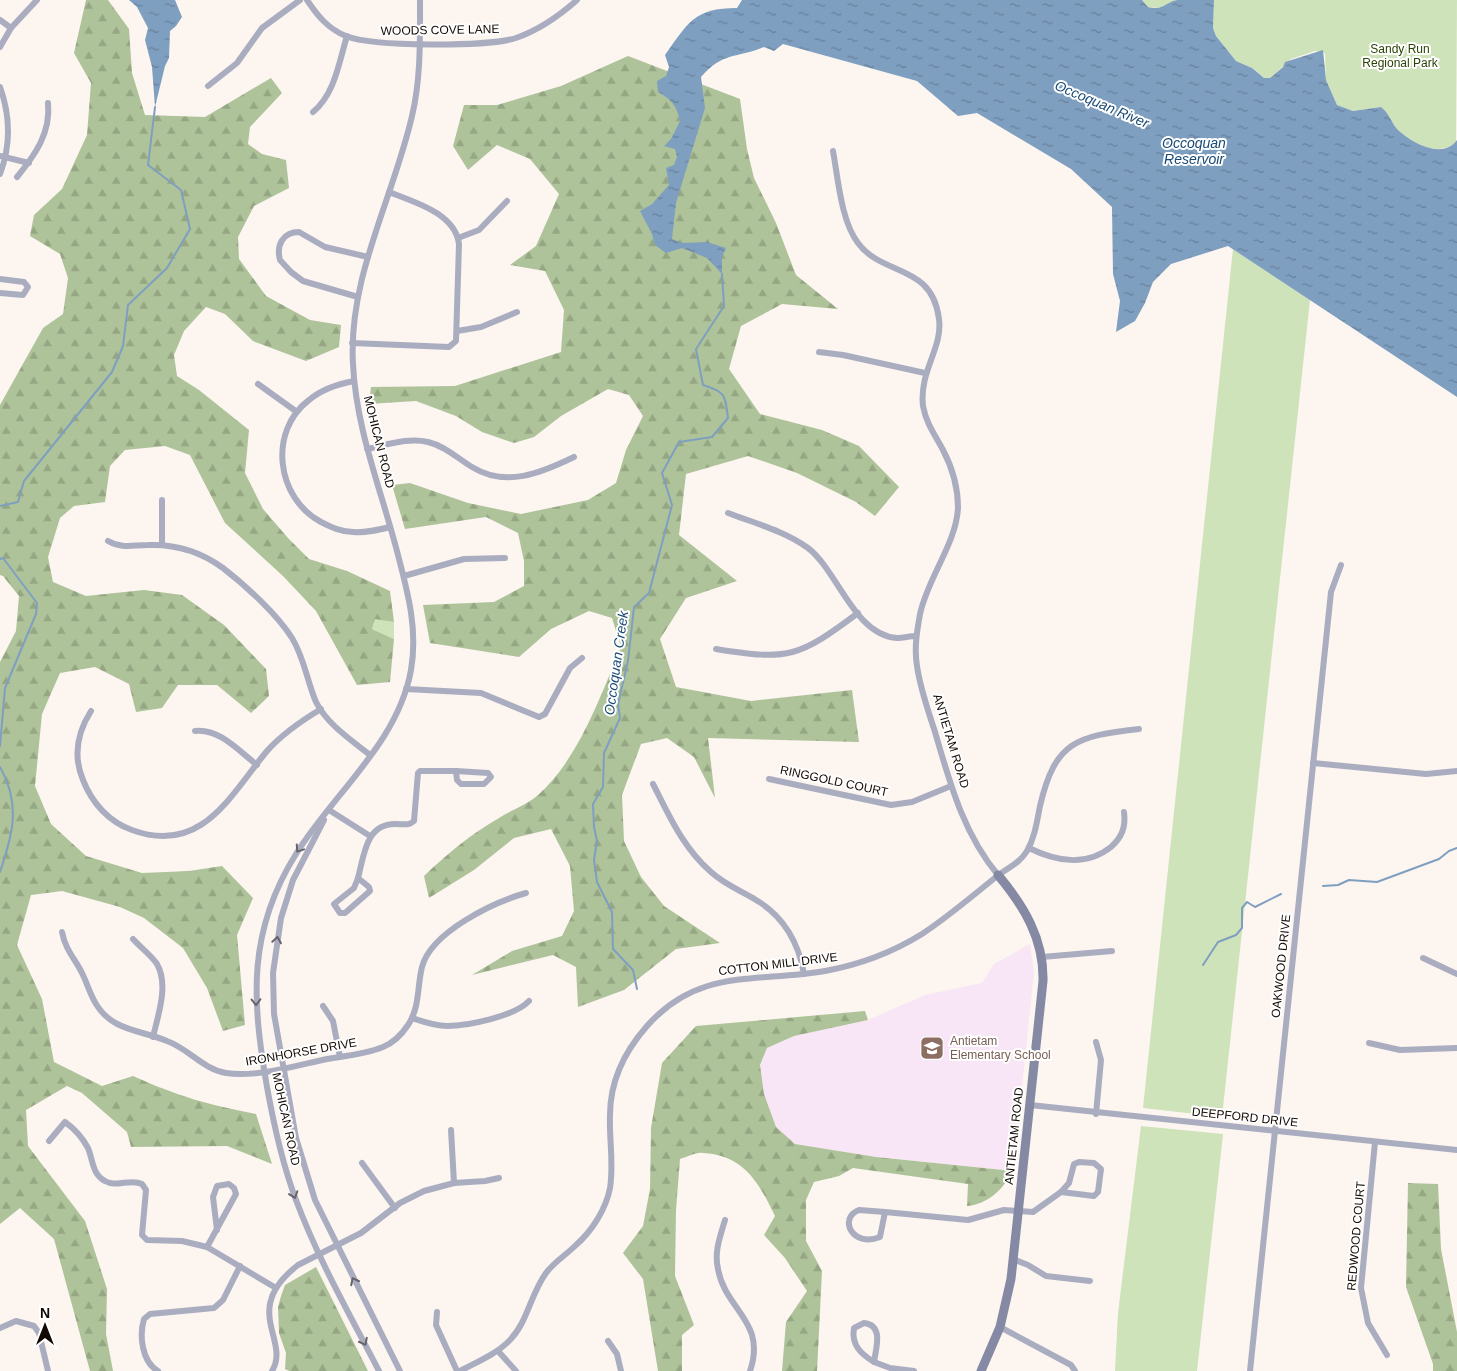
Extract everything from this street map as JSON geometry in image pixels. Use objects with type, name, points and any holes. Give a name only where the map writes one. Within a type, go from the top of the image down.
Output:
[{"type":"street","points":[[0,47],[11,28],[37,0]]},
{"type":"street","points":[[208,86],[237,63],[262,28],[300,0]]},
{"type":"street","name":"WOODS COVE LANE","points":[[307,0],[321,18],[347,36],[370,41],[419,43],[492,43],[515,38],[540,27],[577,0]]},
{"type":"street","name":"MOHICAN ROAD","points":[[379,1371],[320,1255],[296,1202],[284,1163],[264,1071],[256,1011],[256,971],[261,938],[270,908],[294,857],[370,755],[398,711],[406,689],[412,660],[413,627],[404,576],[367,449],[354,381],[352,343],[358,297],[368,257],[413,112],[418,79],[420,0]]},
{"type":"street","points":[[0,20],[11,28]]},
{"type":"street","points":[[313,112],[320,106],[329,92],[347,36]]},
{"type":"street","points":[[0,87],[8,113],[0,174]]},
{"type":"street","points":[[17,177],[36,153],[45,132],[49,118],[48,103]]},
{"type":"street","name":"ANTIETAM ROAD","points":[[833,151],[847,221],[853,237],[866,252],[875,258],[913,275],[933,298],[939,317],[939,334],[925,373],[923,396],[926,416],[952,469],[958,509],[952,535],[924,599],[916,636],[917,665],[920,681],[952,786],[974,840],[1023,908],[1035,932],[1042,956],[1043,981],[1014,1259],[1000,1327],[981,1371]]},
{"type":"street","points":[[2,156],[29,163]]},
{"type":"street","points":[[352,343],[449,347],[456,341],[458,238],[452,227],[439,215],[416,202],[389,192]]},
{"type":"street","points":[[458,238],[479,230],[507,201]]},
{"type":"street","points":[[358,297],[303,282],[285,267],[280,260],[278,249],[286,235],[299,232],[325,248],[368,257]]},
{"type":"street","points":[[0,278],[24,282],[28,287],[23,295],[0,293]]},
{"type":"street","points":[[457,331],[481,327],[517,312]]},
{"type":"street","points":[[819,352],[848,356],[925,373]]},
{"type":"street","points":[[354,381],[321,392],[307,401],[297,412],[287,430],[282,451],[287,484],[296,501],[318,520],[342,531],[364,532],[390,526]]},
{"type":"street","points":[[258,384],[297,412]]},
{"type":"street","points":[[367,449],[405,441],[426,441],[441,446],[477,470],[508,478],[533,474],[574,457]]},
{"type":"street","points":[[162,500],[162,545]]},
{"type":"street","points":[[728,513],[781,534],[809,549],[819,559],[858,613],[872,627],[897,638],[916,636]]},
{"type":"street","points":[[108,541],[118,547],[162,545],[186,549],[211,560],[258,599],[292,637],[321,709],[341,732],[370,755]]},
{"type":"street","points":[[404,576],[464,559],[506,558]]},
{"type":"street","name":"OAKWOOD DRIVE","points":[[1250,1371],[1331,592],[1341,565]]},
{"type":"street","points":[[716,649],[761,656],[791,653],[822,640],[858,613]]},
{"type":"street","points":[[406,689],[481,693],[539,717],[545,714],[570,668],[582,658]]},
{"type":"street","points":[[91,711],[82,727],[78,747],[78,766],[85,785],[97,805],[111,819],[141,833],[171,834],[203,823],[224,808],[257,764],[292,727],[321,709]]},
{"type":"street","name":"COTTON MILL DRIVE","points":[[459,1371],[498,1351],[522,1325],[546,1274],[585,1236],[605,1204],[610,1187],[610,1114],[613,1090],[622,1064],[639,1036],[666,1008],[699,989],[747,977],[804,974],[848,966],[906,942],[959,908],[998,875],[1016,864],[1029,848],[1035,831],[1046,780],[1060,755],[1072,745],[1090,737],[1139,729]]},
{"type":"street","points":[[196,731],[204,730],[215,733],[257,764]]},
{"type":"street","points":[[1314,763],[1426,774],[1457,771]]},
{"type":"street","points":[[358,878],[369,887],[370,891],[345,913],[340,914],[334,904],[354,888],[370,836],[381,827],[393,824],[409,824],[414,821],[417,775],[420,771],[456,772],[488,773],[491,777],[484,784],[461,784],[457,780],[456,772]]},
{"type":"street","name":"RINGGOLD COURT","points":[[769,779],[891,805],[912,802],[952,786]]},
{"type":"street","points":[[653,784],[683,842],[710,872],[764,905],[781,921],[793,939],[804,974]]},
{"type":"street","points":[[329,810],[370,836]]},
{"type":"street","name":"MOHICAN ROAD","points":[[329,810],[294,880],[277,937],[273,994],[289,1105],[304,1165],[316,1200],[337,1246],[400,1371]]},
{"type":"street","points":[[1029,848],[1059,859],[1082,860],[1091,858],[1108,849],[1120,838],[1125,822],[1124,812]]},
{"type":"street","name":"IRONHORSE DRIVE","points":[[62,932],[68,950],[83,973],[91,995],[101,1011],[118,1026],[181,1048],[199,1062],[218,1071],[236,1074],[264,1071],[383,1047],[398,1037],[412,1018],[418,1004],[422,968],[434,944],[444,934],[501,900],[526,893]]},
{"type":"street","points":[[133,939],[156,963],[160,974],[160,998],[153,1037]]},
{"type":"street","points":[[1042,956],[1112,951]]},
{"type":"street","points":[[1423,958],[1457,974]]},
{"type":"street","points":[[412,1018],[433,1024],[460,1025],[513,1012],[530,1001]]},
{"type":"street","points":[[323,1006],[333,1021],[340,1057]]},
{"type":"street","points":[[1096,1042],[1101,1060],[1096,1114]]},
{"type":"street","points":[[1369,1043],[1407,1051],[1457,1048]]},
{"type":"street","name":"DEEPFORD DRIVE","points":[[1030,1106],[1457,1150]]},
{"type":"street","points":[[49,1141],[65,1122],[75,1128],[83,1140],[93,1168],[103,1180],[115,1184],[135,1182],[142,1184],[146,1190],[142,1234],[147,1240],[182,1241],[207,1248],[276,1288]]},
{"type":"street","points":[[451,1130],[454,1183]]},
{"type":"street","name":"REDWOOD COURT","points":[[1375,1142],[1361,1288],[1368,1323],[1387,1356]]},
{"type":"street","points":[[362,1163],[395,1208]]},
{"type":"street","points":[[885,1212],[878,1239],[856,1238],[850,1232],[850,1220],[856,1211],[885,1212],[962,1220],[975,1218],[998,1210],[1027,1213],[1038,1210],[1061,1192],[1069,1183],[1076,1163],[1094,1163],[1100,1166],[1102,1172],[1098,1192],[1094,1196],[1061,1192]]},
{"type":"street","points":[[272,1371],[276,1362],[269,1310],[276,1288],[289,1272],[298,1265],[337,1246],[376,1223],[400,1202],[424,1191],[454,1183],[499,1178]]},
{"type":"street","points":[[207,1248],[217,1230],[236,1194],[234,1188],[229,1184],[217,1186],[213,1193],[217,1230]]},
{"type":"street","points":[[725,1220],[717,1250],[718,1270],[725,1289],[749,1326],[753,1346],[750,1371]]},
{"type":"street","points":[[1014,1259],[1046,1276],[1090,1281]]},
{"type":"street","points":[[158,1371],[150,1366],[144,1356],[144,1319],[150,1314],[214,1308],[223,1300],[240,1266]]},
{"type":"street","points":[[437,1312],[436,1325],[459,1371]]},
{"type":"street","points":[[0,1328],[16,1321],[34,1326],[39,1333],[48,1371]]},
{"type":"street","points":[[874,1362],[877,1333],[873,1326],[868,1323],[860,1324],[854,1328],[856,1346],[874,1362],[890,1368],[914,1371]]},
{"type":"street","points":[[1000,1327],[1071,1365],[1075,1371]]},
{"type":"street","points":[[608,1341],[617,1354],[621,1371]]},
{"type":"street","points":[[498,1351],[516,1371]]},
{"type":"shaded area","points":[[1030,944],[1034,973],[1013,1171],[876,1157],[795,1144],[776,1127],[764,1094],[760,1065],[767,1048],[794,1036],[868,1020],[925,995],[982,983],[994,964]]},
{"type":"green space","points":[[86,0],[108,0],[129,29],[132,73],[145,115],[205,117],[271,78],[282,93],[250,127],[248,144],[262,154],[286,160],[289,188],[254,206],[238,237],[239,259],[266,296],[310,320],[341,325],[339,347],[306,361],[253,341],[225,314],[206,307],[184,331],[174,355],[177,376],[199,390],[249,430],[245,473],[263,509],[288,538],[309,559],[347,571],[390,591],[394,622],[375,619],[372,629],[394,639],[390,682],[357,685],[316,611],[283,576],[225,523],[190,455],[165,446],[125,450],[110,466],[105,502],[74,506],[60,518],[48,557],[53,582],[86,596],[144,590],[182,595],[224,625],[266,669],[269,696],[251,713],[217,685],[178,685],[162,708],[136,712],[129,684],[95,667],[60,673],[42,714],[35,786],[51,824],[86,856],[142,873],[189,871],[222,866],[253,898],[237,935],[245,1025],[223,1031],[207,988],[183,948],[144,918],[120,907],[62,891],[31,895],[17,945],[42,999],[54,1062],[102,1086],[133,1076],[193,1099],[256,1114],[272,1164],[227,1146],[131,1147],[127,1132],[82,1093],[67,1086],[26,1110],[28,1146],[85,1221],[107,1289],[106,1334],[113,1371],[90,1371],[54,1239],[20,1208],[0,1224],[0,662],[16,631],[19,596],[3,576],[0,575],[0,405],[43,328],[63,314],[68,278],[60,254],[30,236],[34,215],[62,189],[87,135],[91,83],[74,53]]},
{"type":"green space","points":[[1142,0],[1175,0],[1166,6],[1155,8],[1148,7]]},
{"type":"green space","name":"Sandy Run Regional Park","points":[[1214,0],[1457,0],[1456,142],[1442,149],[1426,147],[1410,139],[1397,129],[1381,107],[1353,111],[1337,105],[1326,80],[1325,53],[1315,51],[1291,59],[1270,78],[1264,78],[1252,68],[1236,61],[1216,36],[1213,28]]},
{"type":"green space","points":[[628,56],[740,99],[747,149],[754,178],[776,223],[796,275],[838,309],[782,304],[741,326],[729,369],[760,414],[822,430],[859,446],[899,487],[875,516],[856,502],[797,473],[748,456],[686,474],[679,535],[737,581],[686,598],[660,639],[676,687],[751,701],[852,690],[859,742],[708,738],[715,798],[694,757],[667,738],[641,744],[622,795],[624,841],[641,877],[664,906],[720,943],[676,949],[624,990],[578,1007],[576,967],[553,955],[472,975],[512,951],[562,936],[574,911],[570,866],[551,829],[514,838],[474,870],[429,898],[424,876],[450,852],[479,831],[534,799],[552,781],[565,764],[587,726],[621,647],[612,618],[589,611],[551,629],[519,657],[430,643],[423,605],[494,602],[524,586],[524,561],[518,533],[486,517],[405,529],[392,485],[410,483],[468,503],[521,514],[588,500],[616,483],[626,450],[643,416],[629,395],[608,389],[561,416],[534,437],[514,443],[482,432],[456,416],[416,401],[369,404],[371,387],[455,386],[561,352],[564,310],[545,271],[510,265],[536,246],[559,194],[530,159],[497,145],[468,170],[453,146],[464,105],[497,105],[561,86]]},
{"type":"green space","points":[[1233,249],[1310,300],[1222,1117],[1143,1108]]},
{"type":"green space","points":[[375,618],[394,622],[394,639],[372,629]]},
{"type":"green space","points":[[865,1011],[868,1020],[794,1036],[767,1048],[760,1065],[764,1094],[776,1127],[795,1144],[876,1157],[1013,1171],[995,1195],[975,1205],[967,1206],[968,1184],[853,1168],[839,1176],[814,1182],[806,1200],[806,1241],[822,1271],[817,1371],[782,1371],[786,1322],[807,1291],[785,1258],[764,1235],[775,1216],[756,1182],[740,1165],[717,1155],[703,1153],[680,1159],[676,1210],[675,1276],[694,1325],[682,1335],[682,1371],[658,1371],[643,1279],[623,1253],[643,1226],[650,1189],[651,1128],[662,1063],[696,1026]]},
{"type":"green space","points":[[1141,1126],[1223,1134],[1197,1371],[1115,1371],[1118,1313]]},
{"type":"green space","points":[[1408,1183],[1438,1184],[1441,1249],[1457,1332],[1457,1371],[1433,1371],[1433,1364],[1406,1287]]},
{"type":"green space","points":[[316,1267],[368,1371],[289,1371],[285,1369],[286,1353],[279,1333],[278,1307],[281,1296],[285,1285]]},
{"type":"water","points":[[129,0],[175,0],[182,17],[170,31],[169,58],[165,66],[155,107],[152,67],[145,40],[148,28],[137,7]]},
{"type":"water","name":"Occoquan Reservoir","points":[[742,0],[1142,0],[1148,7],[1157,8],[1177,0],[1214,0],[1213,28],[1216,36],[1236,61],[1252,68],[1264,78],[1270,78],[1283,67],[1285,62],[1323,50],[1326,80],[1337,105],[1353,111],[1381,107],[1397,129],[1418,144],[1427,147],[1444,149],[1451,146],[1457,140],[1457,397],[1228,246],[1171,264],[1153,282],[1145,303],[1135,321],[1116,332],[1120,301],[1113,274],[1112,207],[1071,169],[977,113],[958,116],[917,81],[783,44],[774,51],[764,47],[723,59],[701,77],[705,108],[676,203],[672,239],[682,243],[707,242],[726,248],[722,257],[722,274],[707,258],[682,248],[666,253],[655,245],[652,234],[640,211],[652,204],[669,185],[666,168],[674,165],[677,157],[675,149],[664,146],[671,139],[680,121],[679,116],[673,104],[658,92],[657,81],[666,76],[669,67],[665,55],[687,26],[701,14],[737,8]]},
{"type":"waterway","points":[[0,506],[18,502],[24,481],[112,372],[123,346],[128,305],[167,268],[190,229],[181,190],[148,165],[155,107]]},
{"type":"waterway","name":"Occoquan Creek","points":[[637,989],[633,970],[613,949],[612,912],[597,882],[594,860],[597,841],[593,804],[603,787],[604,753],[620,718],[618,704],[628,661],[634,607],[649,593],[672,505],[662,473],[679,442],[712,437],[728,418],[725,399],[720,392],[703,385],[696,349],[724,306],[722,274]]},
{"type":"waterway","points":[[0,559],[3,558],[37,603],[36,614],[5,688],[0,746]]},
{"type":"waterway","points":[[0,767],[7,781],[13,806],[11,832],[0,872]]},
{"type":"waterway","points":[[1323,886],[1338,885],[1349,880],[1377,882],[1439,859],[1449,851],[1457,848]]},
{"type":"waterway","points":[[1203,965],[1218,942],[1236,935],[1242,928],[1242,908],[1247,902],[1255,907],[1281,894]]},
{"type":"place","name":"Antietam Elementary School","points":[[932,1048]]},
{"type":"water label","name":"Occoquan River","points":[[1102,104]]}]
